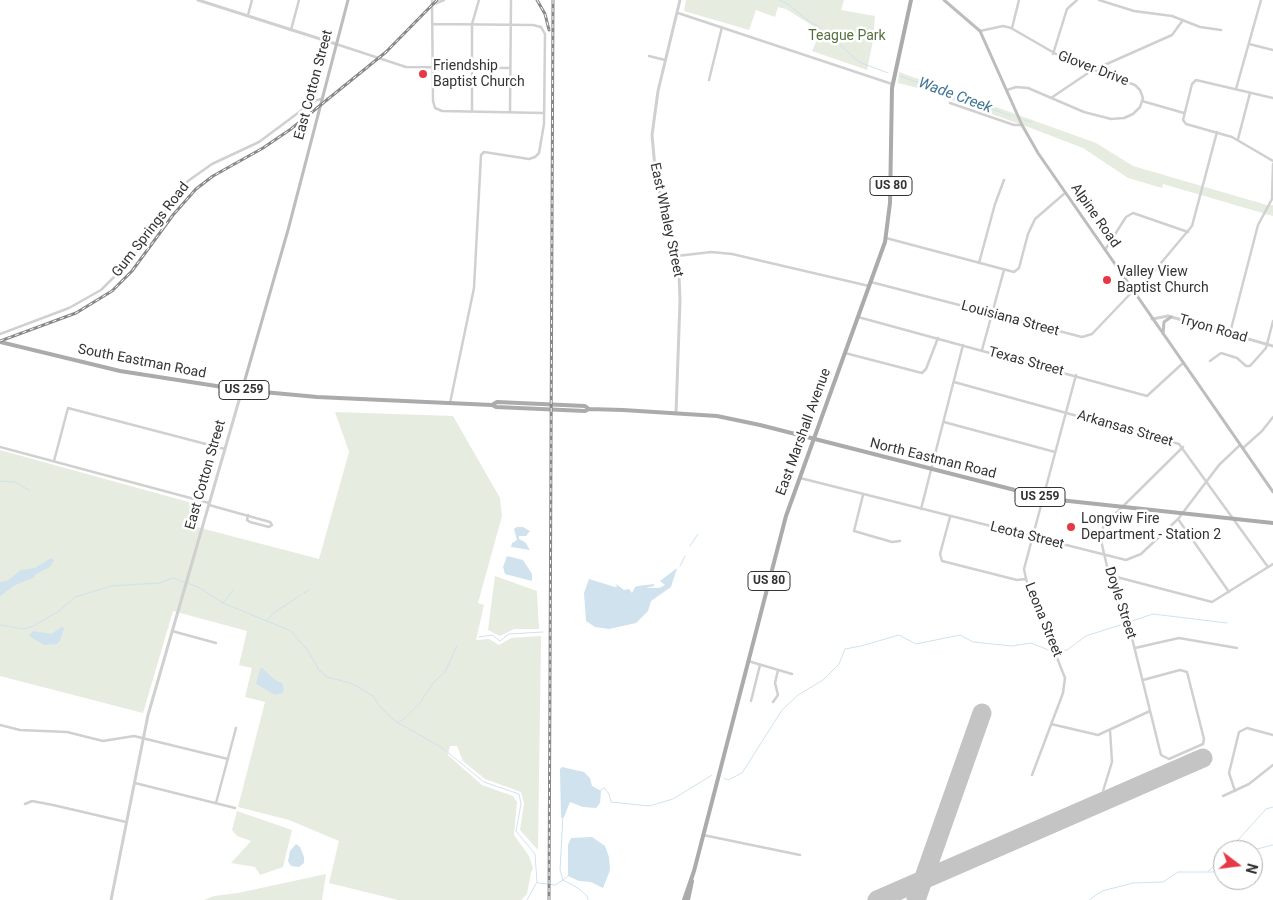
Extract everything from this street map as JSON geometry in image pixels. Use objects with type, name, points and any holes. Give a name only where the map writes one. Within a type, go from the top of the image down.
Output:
[{"type":"main road","name":"East Cotton Street","points":[[242,390],[285,240],[348,0]]},
{"type":"main road","name":"East Marshall Avenue","points":[[688,900],[775,555],[798,478],[871,284],[886,238],[890,203],[892,84],[911,0]]},
{"type":"main road","name":"Alpine Road","points":[[944,0],[980,31],[1022,125],[1035,149],[1273,492]]},
{"type":"main road","points":[[1163,334],[1164,322],[1171,317]]},
{"type":"main road","name":"South Eastman Road","points":[[0,342],[120,371],[242,390],[317,397],[492,405],[496,407],[551,410]]},
{"type":"main road","name":"South Eastman Road","points":[[492,405],[497,402],[551,405]]},
{"type":"main road","name":"North Eastman Road","points":[[551,405],[585,406],[589,409]]},
{"type":"main road","name":"North Eastman Road","points":[[551,410],[585,411],[589,409],[676,413],[734,419],[1043,498],[1273,523]]},
{"type":"main road","name":"East Marshall Avenue","points":[[684,900],[694,871]]},
{"type":"street","points":[[198,0],[367,52],[402,67],[510,68]]},
{"type":"street","points":[[248,16],[252,0]]},
{"type":"street","points":[[291,30],[299,0]]},
{"type":"street","points":[[432,0],[434,4],[433,101],[435,108],[442,111],[544,113]]},
{"type":"street","points":[[434,4],[444,0]]},
{"type":"street","points":[[472,111],[472,24],[479,0]]},
{"type":"street","points":[[510,112],[511,0]]},
{"type":"street","name":"East Whaley Street","points":[[676,413],[680,301],[677,256],[658,190],[653,158],[654,114],[680,0]]},
{"type":"street","points":[[980,31],[1004,26],[1012,28],[1019,0]]},
{"type":"street","points":[[1053,54],[1068,6],[1077,0]]},
{"type":"street","points":[[1099,0],[1134,11],[1168,15],[1200,27],[1221,30]]},
{"type":"street","points":[[1236,89],[1260,0]]},
{"type":"street","points":[[678,13],[892,84]]},
{"type":"street","points":[[1051,98],[1095,69],[1172,35],[1184,20]]},
{"type":"street","points":[[433,24],[533,25],[542,28],[546,36],[544,113],[541,146],[536,157],[527,159],[484,152],[481,155],[474,288],[450,403]]},
{"type":"street","points":[[709,80],[722,27]]},
{"type":"street","name":"Glover Drive","points":[[1012,28],[1053,54],[1136,86],[1142,93],[1142,101]]},
{"type":"street","points":[[1249,44],[1273,50]]},
{"type":"street","points":[[649,56],[665,60]]},
{"type":"street","points":[[1230,334],[1258,225],[1272,199],[1273,163],[1238,140],[1217,132],[1184,124],[1184,113],[1195,80],[1273,98]]},
{"type":"street","points":[[1007,90],[1026,88],[1087,113],[1114,120],[1133,114],[1142,101],[1184,113]]},
{"type":"street","points":[[1238,140],[1250,92]]},
{"type":"street","name":"Gum Springs Road","points":[[0,334],[69,308],[101,290],[129,262],[174,196],[188,181],[212,164],[259,142],[314,101],[321,99]]},
{"type":"street","points":[[950,103],[1014,126],[1022,125]]},
{"type":"street","points":[[1134,292],[1188,232],[1193,223],[1217,132]]},
{"type":"street","points":[[979,263],[995,204],[1004,180]]},
{"type":"street","points":[[886,238],[1012,272],[1018,270],[1034,222],[1045,209],[1065,193]]},
{"type":"street","points":[[1105,250],[1126,217],[1133,213],[1188,232]]},
{"type":"street","name":"Louisiana Street","points":[[677,256],[711,252],[732,254],[871,284],[1085,337],[1092,334],[1134,292]]},
{"type":"street","points":[[982,350],[1004,270]]},
{"type":"street","name":"Tryon Road","points":[[1152,319],[1163,316],[1171,317],[1273,346]]},
{"type":"street","name":"Texas Street","points":[[858,317],[1148,396],[1183,363]]},
{"type":"street","points":[[1210,361],[1221,353],[1237,358],[1249,366],[1267,344],[1273,321]]},
{"type":"street","points":[[844,352],[918,373],[924,372],[938,338]]},
{"type":"street","points":[[921,509],[963,345]]},
{"type":"street","name":"Leona Street","points":[[1032,775],[1064,690],[1065,676],[1026,579],[1024,567],[1076,375]]},
{"type":"street","name":"Arkansas Street","points":[[954,382],[1171,441],[1183,447],[1268,567]]},
{"type":"street","name":"East Cotton Street","points":[[111,900],[142,738],[242,390]]},
{"type":"street","points":[[54,462],[68,408],[225,449]]},
{"type":"street","name":"Leota Street","points":[[798,478],[1106,557],[1126,560],[1137,558],[1178,519],[1219,465],[1262,431],[1273,417]]},
{"type":"street","points":[[944,422],[1055,452]]},
{"type":"street","points":[[0,447],[248,515],[270,522],[271,526],[250,522],[248,515]]},
{"type":"street","name":"Doyle Street","points":[[1142,680],[1180,670],[1188,674],[1204,742],[1171,758],[1164,758],[1161,754],[1142,680],[1135,648],[1109,575],[1100,531],[1183,447]]},
{"type":"street","points":[[863,495],[854,532],[892,542],[900,541]]},
{"type":"street","points":[[950,517],[940,554],[941,560],[1017,580],[1026,579]]},
{"type":"street","points":[[1178,519],[1230,592]]},
{"type":"street","points":[[1109,575],[1209,602],[1216,601],[1273,564]]},
{"type":"street","points":[[172,631],[216,643]]},
{"type":"street","points":[[1135,648],[1180,638],[1237,648]]},
{"type":"street","points":[[748,661],[792,674]]},
{"type":"street","points":[[750,701],[760,665]]},
{"type":"street","points":[[772,702],[778,695],[775,683],[778,670]]},
{"type":"street","points":[[1051,724],[1094,734],[1110,730],[1150,711]]},
{"type":"street","points":[[0,725],[20,730],[67,732],[103,740],[130,736],[228,759]]},
{"type":"street","points":[[216,804],[236,728]]},
{"type":"street","points":[[1235,791],[1229,773],[1239,732],[1249,728],[1273,735]]},
{"type":"street","points":[[1103,791],[1112,762],[1110,730]]},
{"type":"street","points":[[1223,796],[1251,783],[1273,766]]},
{"type":"street","points":[[133,782],[235,808]]},
{"type":"street","points":[[25,804],[32,802],[46,804],[126,822]]},
{"type":"street","points":[[703,836],[800,855]]},
{"type":"green space","name":"Teague Park","points":[[686,0],[844,0],[841,10],[875,16],[873,41],[867,70],[812,51],[821,31],[786,9],[778,7],[775,17],[756,10],[749,30],[684,11]]},
{"type":"green space","points":[[899,72],[1096,143],[1133,166],[1267,205],[1273,205],[1273,216],[1163,184],[1162,188],[1128,178],[1083,148],[918,88],[898,83]]},
{"type":"green space","points":[[335,412],[453,416],[500,498],[502,516],[478,603],[484,605],[476,640],[489,639],[499,645],[511,638],[541,636],[538,850],[520,830],[524,803],[521,792],[485,779],[463,761],[457,746],[450,746],[448,755],[482,785],[513,796],[517,802],[514,835],[529,856],[533,869],[527,894],[521,900],[398,900],[329,883],[339,841],[289,820],[238,807],[265,702],[245,697],[252,668],[239,665],[247,631],[173,611],[143,713],[0,676],[0,450],[203,506],[197,527],[319,559],[349,452]]},
{"type":"green space","points":[[495,576],[537,591],[539,629],[514,629],[500,636],[488,630]]},
{"type":"green space","points":[[237,811],[292,830],[283,867],[260,875],[255,867],[231,863],[251,841],[237,836],[232,830]]},
{"type":"green space","points":[[326,874],[322,900],[204,900],[214,896],[238,893]]},
{"type":"water","points":[[523,527],[530,531],[526,536],[519,536],[519,539],[525,542],[530,550],[511,547],[512,543],[517,540],[514,529]]},
{"type":"water","points":[[507,556],[523,560],[532,574],[532,581],[505,574],[503,567]]},
{"type":"water","points":[[51,558],[54,560],[50,567],[36,574],[33,578],[15,585],[0,596],[0,582],[7,581],[21,570],[35,568]]},
{"type":"water","points":[[677,568],[671,587],[651,601],[648,611],[636,623],[609,629],[595,627],[586,621],[584,593],[589,579],[617,587],[616,584],[624,590],[629,589],[632,593],[635,587],[638,586],[654,584],[654,586],[646,588],[659,588],[665,585],[660,581]]},
{"type":"water","points":[[62,627],[64,628],[60,641],[57,644],[44,645],[29,636],[33,631],[51,634]]},
{"type":"water","points":[[261,667],[275,680],[282,683],[284,690],[282,693],[275,695],[256,684]]},
{"type":"water","points":[[562,767],[584,772],[590,778],[592,786],[601,791],[600,803],[596,808],[583,807],[570,802],[564,817],[561,818],[560,769]]},
{"type":"water","points":[[592,837],[605,846],[609,857],[610,870],[603,888],[591,882],[579,881],[568,876],[568,845],[571,838]]},
{"type":"water","points":[[296,844],[300,847],[304,857],[304,863],[299,867],[291,866],[288,861],[290,851]]},
{"type":"waterway","name":"Wade Creek","points":[[779,0],[788,4],[810,22],[821,28]]},
{"type":"waterway","name":"Wade Creek","points":[[825,31],[859,62],[888,73]]},
{"type":"waterway","name":"Wade Creek","points":[[900,76],[1011,116]]},
{"type":"waterway","name":"Wade Creek","points":[[1024,120],[1032,122]]},
{"type":"waterway","points":[[0,481],[15,482],[30,491]]},
{"type":"waterway","points":[[690,546],[698,534]]},
{"type":"waterway","points":[[680,566],[685,556]]},
{"type":"waterway","points":[[0,625],[24,629],[59,611],[75,597],[111,586],[159,583],[173,578],[198,587],[223,603],[291,631],[308,651],[319,670],[327,677],[353,684],[373,696],[381,708],[395,721],[441,747],[484,782],[519,794],[521,804],[516,831],[535,854],[537,882],[539,883],[555,885],[563,880],[560,870],[563,816]]},
{"type":"waterway","points":[[223,603],[233,590]]},
{"type":"waterway","points":[[304,593],[309,590]]},
{"type":"waterway","points":[[267,620],[275,612],[301,595]]},
{"type":"waterway","points":[[1132,621],[1153,614],[1227,623]]},
{"type":"waterway","points":[[1060,651],[1067,650],[1086,636],[1123,624]]},
{"type":"waterway","points":[[479,637],[492,635],[500,641],[509,634],[543,632]]},
{"type":"waterway","points":[[724,778],[728,780],[742,773],[782,710],[798,695],[823,680],[839,664],[845,649],[899,635],[916,644],[960,635],[973,642],[1012,646],[1031,643],[1051,651]]},
{"type":"waterway","points":[[397,723],[404,719],[420,703],[433,683],[445,672],[457,646]]},
{"type":"waterway","points":[[599,791],[604,788],[609,794],[611,802],[649,806],[673,799],[712,775]]},
{"type":"waterway","points":[[1238,840],[1266,809],[1273,807]]},
{"type":"waterway","points":[[1263,848],[1273,845]]},
{"type":"waterway","points":[[1208,871],[1213,867]]},
{"type":"waterway","points":[[1089,900],[1102,891],[1133,883],[1163,882],[1178,872],[1213,872]]},
{"type":"waterway","points":[[568,876],[563,880],[578,888],[587,896],[588,900]]},
{"type":"waterway","points":[[527,900],[537,882]]},
{"type":"runway","points":[[916,900],[982,713]]},
{"type":"runway","points":[[877,900],[1203,758]]},
{"type":"railway","points":[[0,341],[76,313],[112,291],[132,271],[173,215],[196,189],[213,176],[263,148],[291,129],[386,52],[437,0]]},
{"type":"railway","points":[[537,0],[545,14],[549,30]]},
{"type":"railway","points":[[549,900],[553,0]]},
{"type":"place","name":"Friendship Baptist Church","points":[[423,74]]},
{"type":"place","name":"Valley View Baptist Church","points":[[1107,280]]},
{"type":"place","name":"Longviw Fire Department - Station 2","points":[[1071,527]]}]
